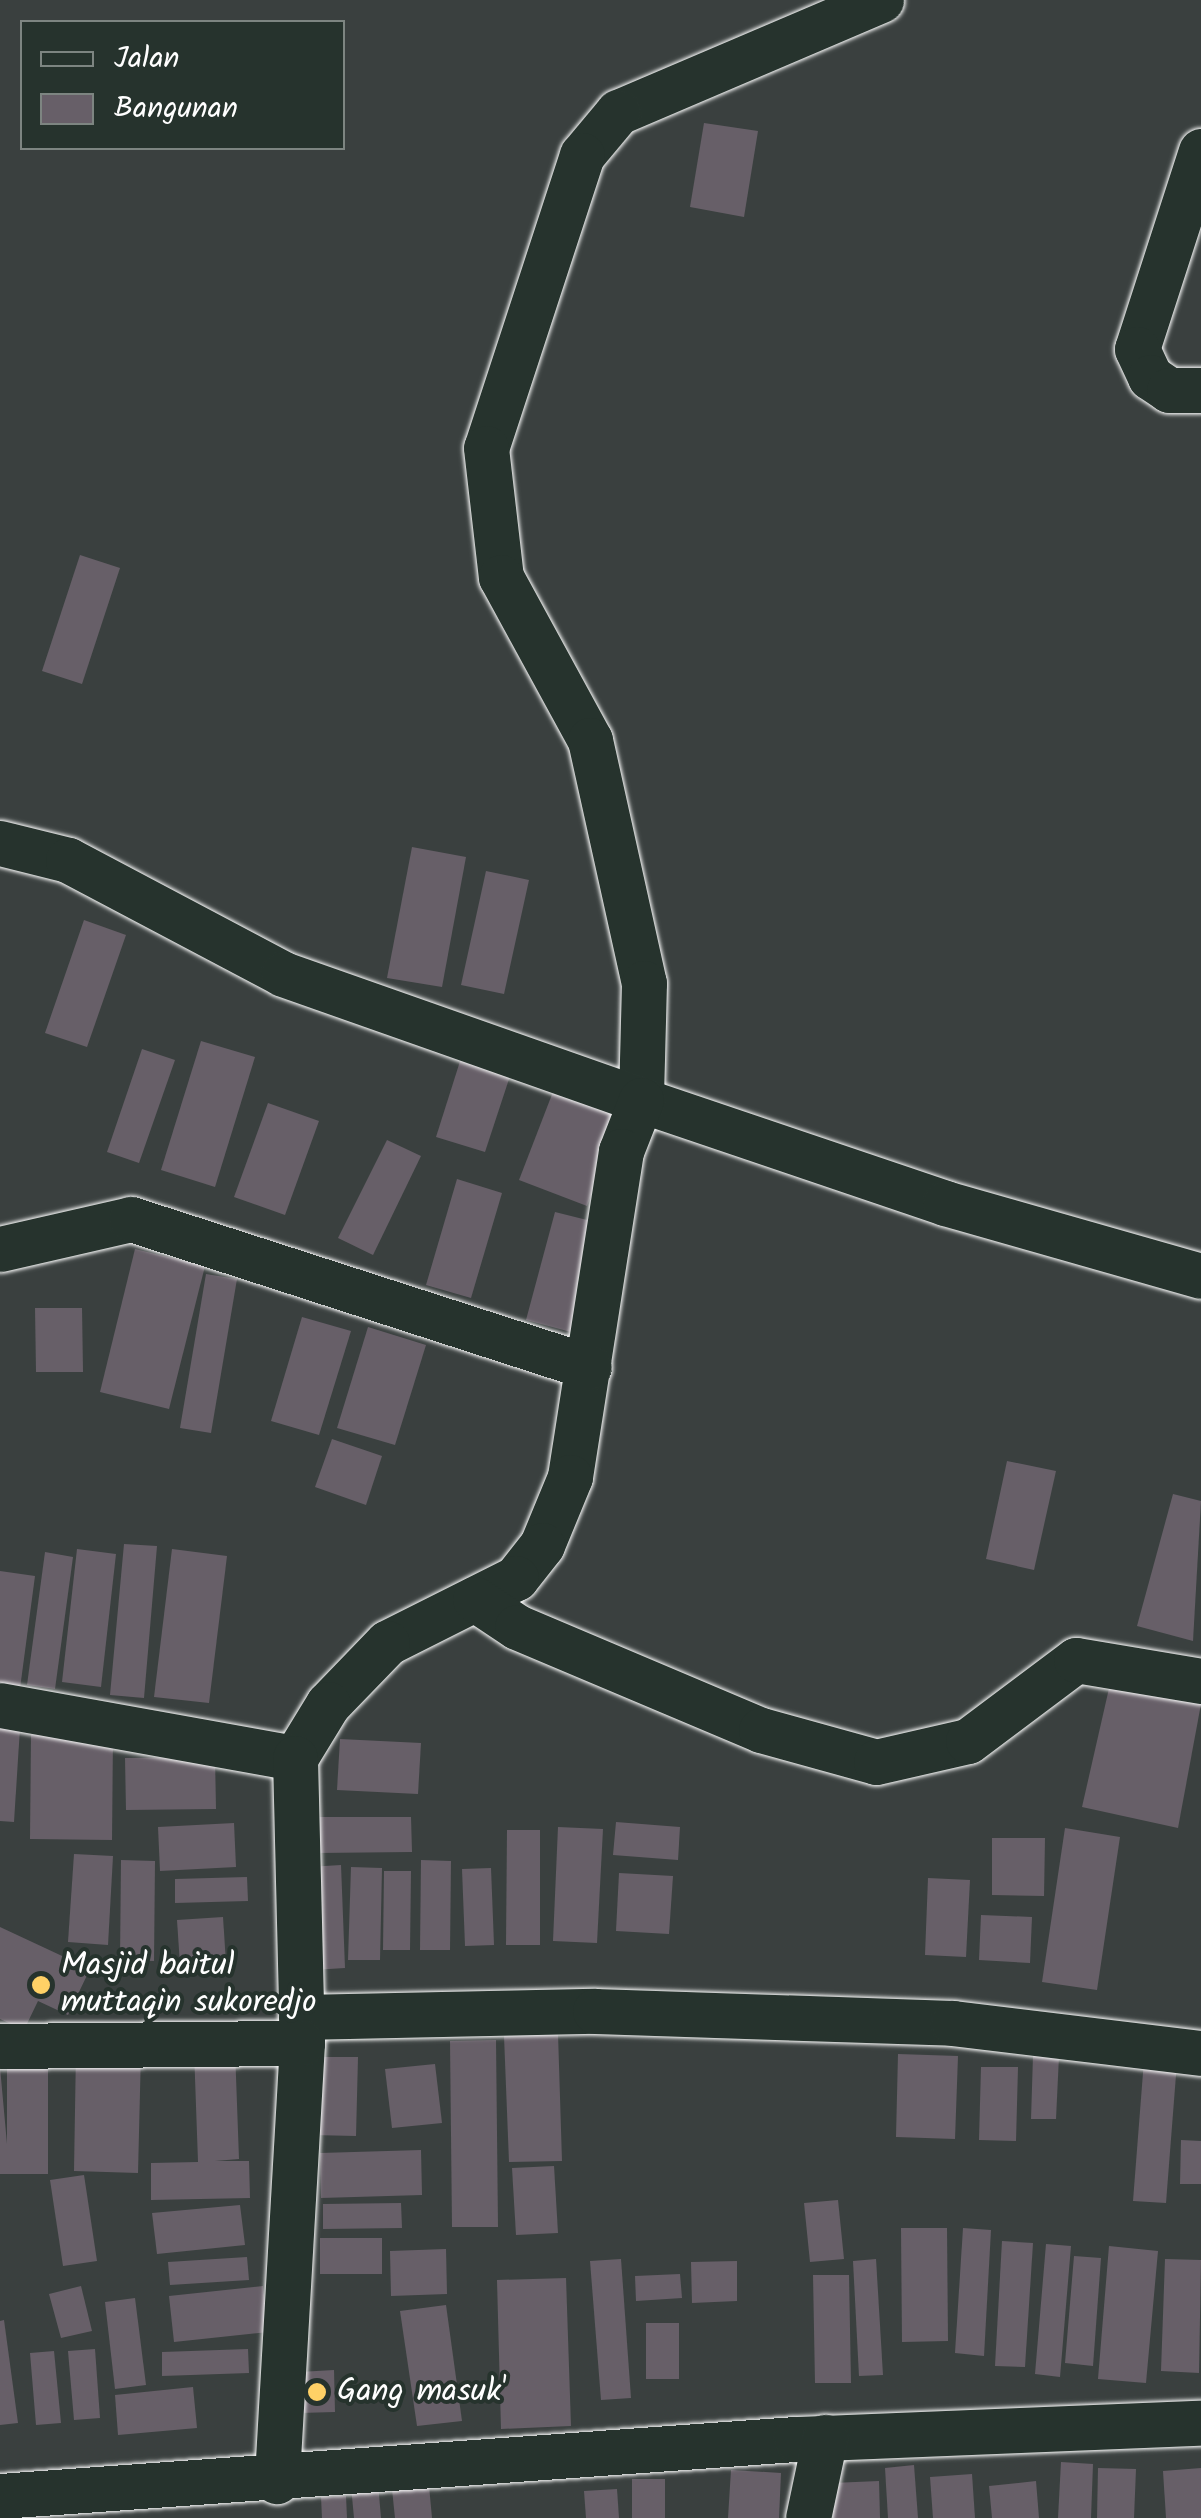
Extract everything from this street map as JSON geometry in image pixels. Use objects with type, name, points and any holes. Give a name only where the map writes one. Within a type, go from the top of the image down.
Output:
[{"type":"street","points":[[277,2481],[301,2030],[295,1758],[328,1704],[388,1643],[516,1578],[542,1545],[570,1477],[620,1151],[642,1100],[644,983],[590,740],[502,577],[486,448],[562,196],[602,127],[618,112],[880,0]]},
{"type":"street","points":[[1201,152],[1137,349],[1150,377],[1169,390],[1201,390]]},
{"type":"street","points":[[0,843],[68,860],[283,974],[944,1203],[1201,1276]]},
{"type":"street","points":[[0,1249],[130,1218],[589,1366]]},
{"type":"street","points":[[476,1599],[517,1628],[761,1730],[876,1762],[968,1741],[1076,1660],[1201,1681]]},
{"type":"street","points":[[0,1706],[295,1758]]},
{"type":"street","points":[[0,2046],[595,2011],[953,2023],[1201,2053]]},
{"type":"street","points":[[0,2496],[170,2502],[277,2481],[825,2437],[1201,2423]]},
{"type":"street","points":[[808,2518],[825,2437]]},
{"type":"building","points":[[704,123],[758,131],[744,217],[690,207]]},
{"type":"building","points":[[80,555],[120,568],[82,684],[42,671]]},
{"type":"building","points":[[412,847],[466,857],[442,987],[387,978]]},
{"type":"building","points":[[486,871],[529,880],[504,994],[461,985]]},
{"type":"building","points":[[84,920],[126,935],[87,1047],[45,1033]]},
{"type":"building","points":[[201,1041],[255,1057],[215,1187],[161,1170]]},
{"type":"building","points":[[142,1049],[175,1060],[139,1163],[107,1152]]},
{"type":"building","points":[[462,1055],[512,1070],[485,1152],[436,1137]]},
{"type":"building","points":[[556,1084],[624,1110],[587,1206],[519,1180]]},
{"type":"building","points":[[268,1103],[319,1121],[285,1215],[234,1197]]},
{"type":"building","points":[[387,1140],[421,1156],[373,1255],[338,1238]]},
{"type":"building","points":[[457,1179],[502,1193],[471,1298],[426,1285]]},
{"type":"building","points":[[555,1212],[599,1223],[571,1332],[526,1320]]},
{"type":"building","points":[[135,1249],[205,1266],[169,1409],[100,1392]]},
{"type":"building","points":[[206,1274],[237,1279],[211,1433],[180,1428]]},
{"type":"building","points":[[35,1308],[82,1308],[83,1372],[36,1372]]},
{"type":"building","points":[[302,1317],[351,1331],[319,1435],[271,1421]]},
{"type":"building","points":[[368,1327],[426,1345],[395,1445],[337,1428]]},
{"type":"building","points":[[332,1439],[382,1456],[366,1505],[315,1487]]},
{"type":"building","points":[[1007,1461],[1056,1471],[1034,1570],[986,1559]]},
{"type":"building","points":[[1173,1494],[1201,1501],[1193,1641],[1137,1626]]},
{"type":"building","points":[[124,1544],[157,1546],[144,1698],[110,1695]]},
{"type":"building","points":[[77,1549],[116,1554],[101,1687],[62,1682]]},
{"type":"building","points":[[172,1549],[227,1556],[209,1703],[154,1697]]},
{"type":"building","points":[[45,1552],[73,1557],[55,1689],[27,1685]]},
{"type":"building","points":[[0,1571],[35,1576],[19,1696],[0,1694]]},
{"type":"building","points":[[1110,1684],[1201,1704],[1178,1828],[1082,1807]]},
{"type":"building","points":[[0,1727],[20,1728],[14,1822],[0,1821]]},
{"type":"building","points":[[31,1735],[113,1736],[112,1840],[30,1839]]},
{"type":"building","points":[[340,1739],[421,1743],[418,1794],[337,1790]]},
{"type":"building","points":[[215,1757],[216,1809],[126,1810],[125,1758]]},
{"type":"building","points":[[317,1817],[411,1817],[412,1852],[317,1853]]},
{"type":"building","points":[[616,1822],[680,1827],[678,1860],[613,1855]]},
{"type":"building","points":[[234,1823],[236,1867],[160,1871],[158,1827]]},
{"type":"building","points":[[558,1827],[603,1829],[597,1943],[553,1941]]},
{"type":"building","points":[[1065,1828],[1120,1837],[1097,1990],[1042,1982]]},
{"type":"building","points":[[507,1830],[540,1830],[540,1945],[506,1945]]},
{"type":"building","points":[[992,1838],[1045,1838],[1044,1896],[992,1895]]},
{"type":"building","points":[[74,1854],[113,1856],[108,1945],[68,1942]]},
{"type":"building","points":[[121,1860],[155,1861],[154,1961],[120,1960]]},
{"type":"building","points":[[421,1860],[451,1861],[450,1950],[420,1950]]},
{"type":"building","points":[[341,1865],[345,1968],[313,1970],[308,1867]]},
{"type":"building","points":[[351,1867],[382,1868],[380,1960],[348,1960]]},
{"type":"building","points":[[491,1868],[494,1945],[465,1946],[462,1869]]},
{"type":"building","points":[[384,1871],[411,1871],[410,1950],[383,1950]]},
{"type":"building","points":[[619,1873],[673,1876],[669,1934],[616,1931]]},
{"type":"building","points":[[247,1877],[248,1901],[175,1903],[175,1879]]},
{"type":"building","points":[[928,1878],[970,1880],[966,1957],[925,1955]]},
{"type":"building","points":[[981,1915],[1032,1917],[1030,1963],[979,1960]]},
{"type":"building","points":[[223,1917],[226,1963],[180,1965],[177,1920]]},
{"type":"building","name":"Masjid baitul muttaqin sukoredjo","points":[[0,1927],[90,1969],[68,2015],[38,2001],[24,2030],[0,2019]]},
{"type":"building","points":[[558,2034],[562,2161],[509,2162],[504,2036]]},
{"type":"building","points":[[496,2040],[498,2227],[452,2227],[450,2041]]},
{"type":"building","points":[[235,2049],[239,2159],[215,2161],[249,2161],[250,2198],[151,2200],[151,2163],[198,2162],[194,2050]]},
{"type":"building","points":[[76,2050],[141,2051],[138,2173],[74,2171]]},
{"type":"building","points":[[898,2054],[958,2056],[955,2139],[896,2137]]},
{"type":"building","points":[[1033,2055],[1059,2056],[1056,2119],[1031,2119]]},
{"type":"building","points":[[314,2057],[358,2057],[356,2136],[312,2135]]},
{"type":"building","points":[[48,2058],[48,2174],[0,2174],[0,2067],[7,2144],[7,2059]]},
{"type":"building","points":[[1144,2060],[1177,2062],[1166,2203],[1133,2201]]},
{"type":"building","points":[[435,2064],[442,2123],[392,2128],[385,2069]]},
{"type":"building","points":[[981,2067],[1018,2067],[1016,2141],[979,2140]]},
{"type":"building","points":[[1181,2140],[1201,2141],[1201,2184],[1180,2184]]},
{"type":"building","points":[[421,2150],[422,2195],[321,2198],[320,2153]]},
{"type":"building","points":[[554,2166],[558,2233],[516,2235],[512,2168]]},
{"type":"building","points":[[84,2175],[97,2261],[63,2266],[50,2180]]},
{"type":"building","points":[[838,2200],[844,2259],[810,2262],[804,2203]]},
{"type":"building","points":[[401,2203],[402,2228],[323,2229],[323,2204]]},
{"type":"building","points":[[240,2205],[245,2245],[157,2254],[152,2213]]},
{"type":"building","points":[[901,2228],[947,2228],[948,2341],[902,2342]]},
{"type":"building","points":[[963,2228],[991,2230],[984,2356],[955,2353]]},
{"type":"building","points":[[320,2238],[382,2238],[382,2274],[320,2274]]},
{"type":"building","points":[[1002,2241],[1033,2243],[1025,2367],[995,2366]]},
{"type":"building","points":[[1046,2244],[1071,2246],[1060,2377],[1035,2374]]},
{"type":"building","points":[[1109,2246],[1158,2251],[1146,2383],[1098,2379]]},
{"type":"building","points":[[446,2249],[447,2294],[391,2296],[390,2251]]},
{"type":"building","points":[[1074,2256],[1101,2258],[1093,2366],[1065,2363]]},
{"type":"building","points":[[247,2257],[249,2280],[170,2285],[168,2262]]},
{"type":"building","points":[[621,2259],[631,2398],[601,2400],[590,2261]]},
{"type":"building","points":[[876,2259],[883,2375],[859,2376],[853,2261]]},
{"type":"building","points":[[1165,2259],[1201,2260],[1199,2373],[1161,2371]]},
{"type":"building","points":[[737,2261],[737,2301],[692,2303],[691,2262]]},
{"type":"building","points":[[680,2274],[682,2298],[636,2301],[635,2276]]},
{"type":"building","points":[[813,2275],[849,2275],[851,2383],[815,2383]]},
{"type":"building","points":[[566,2278],[571,2426],[501,2429],[497,2280]]},
{"type":"building","points":[[81,2286],[92,2331],[61,2338],[49,2294]]},
{"type":"building","points":[[263,2286],[268,2332],[174,2342],[169,2296]]},
{"type":"building","points":[[135,2298],[146,2385],[115,2389],[105,2302]]},
{"type":"building","points":[[446,2305],[462,2421],[417,2426],[400,2311]]},
{"type":"building","points":[[4,2320],[18,2423],[0,2425],[0,2321]]},
{"type":"building","points":[[646,2323],[679,2323],[679,2379],[646,2379]]},
{"type":"building","points":[[95,2349],[100,2418],[74,2420],[68,2351]]},
{"type":"building","points":[[248,2349],[249,2373],[162,2376],[162,2352]]},
{"type":"building","points":[[54,2351],[61,2423],[36,2425],[30,2353]]},
{"type":"building","name":"Gang masuk'","points":[[334,2370],[335,2412],[300,2413],[299,2372]]},
{"type":"building","points":[[193,2387],[197,2428],[118,2435],[115,2395]]},
{"type":"building","points":[[1061,2462],[1093,2464],[1091,2518],[1058,2518]]},
{"type":"building","points":[[914,2465],[918,2518],[888,2518],[885,2468]]},
{"type":"building","points":[[1098,2468],[1136,2469],[1134,2518],[1097,2518]]},
{"type":"building","points":[[1201,2468],[1201,2518],[1166,2518],[1163,2471]]},
{"type":"building","points":[[731,2470],[781,2473],[779,2518],[728,2518]]},
{"type":"building","points":[[972,2474],[975,2518],[933,2518],[930,2477]]},
{"type":"building","points":[[632,2479],[665,2479],[665,2518],[632,2518]]},
{"type":"building","points":[[879,2481],[880,2518],[833,2518],[832,2483]]},
{"type":"building","points":[[1036,2481],[1039,2518],[992,2518],[989,2486]]},
{"type":"building","points":[[378,2483],[381,2518],[354,2518],[351,2486]]},
{"type":"building","points":[[429,2486],[432,2518],[395,2518],[392,2489]]},
{"type":"building","points":[[617,2489],[619,2518],[586,2518],[584,2491]]},
{"type":"building","points":[[346,2496],[347,2518],[322,2518],[321,2497]]},
{"type":"place","name":"Masjid baitul muttaqin sukoredjo","points":[[41,1985]]},
{"type":"place","name":"Gang masuk'","points":[[317,2392]]}]
